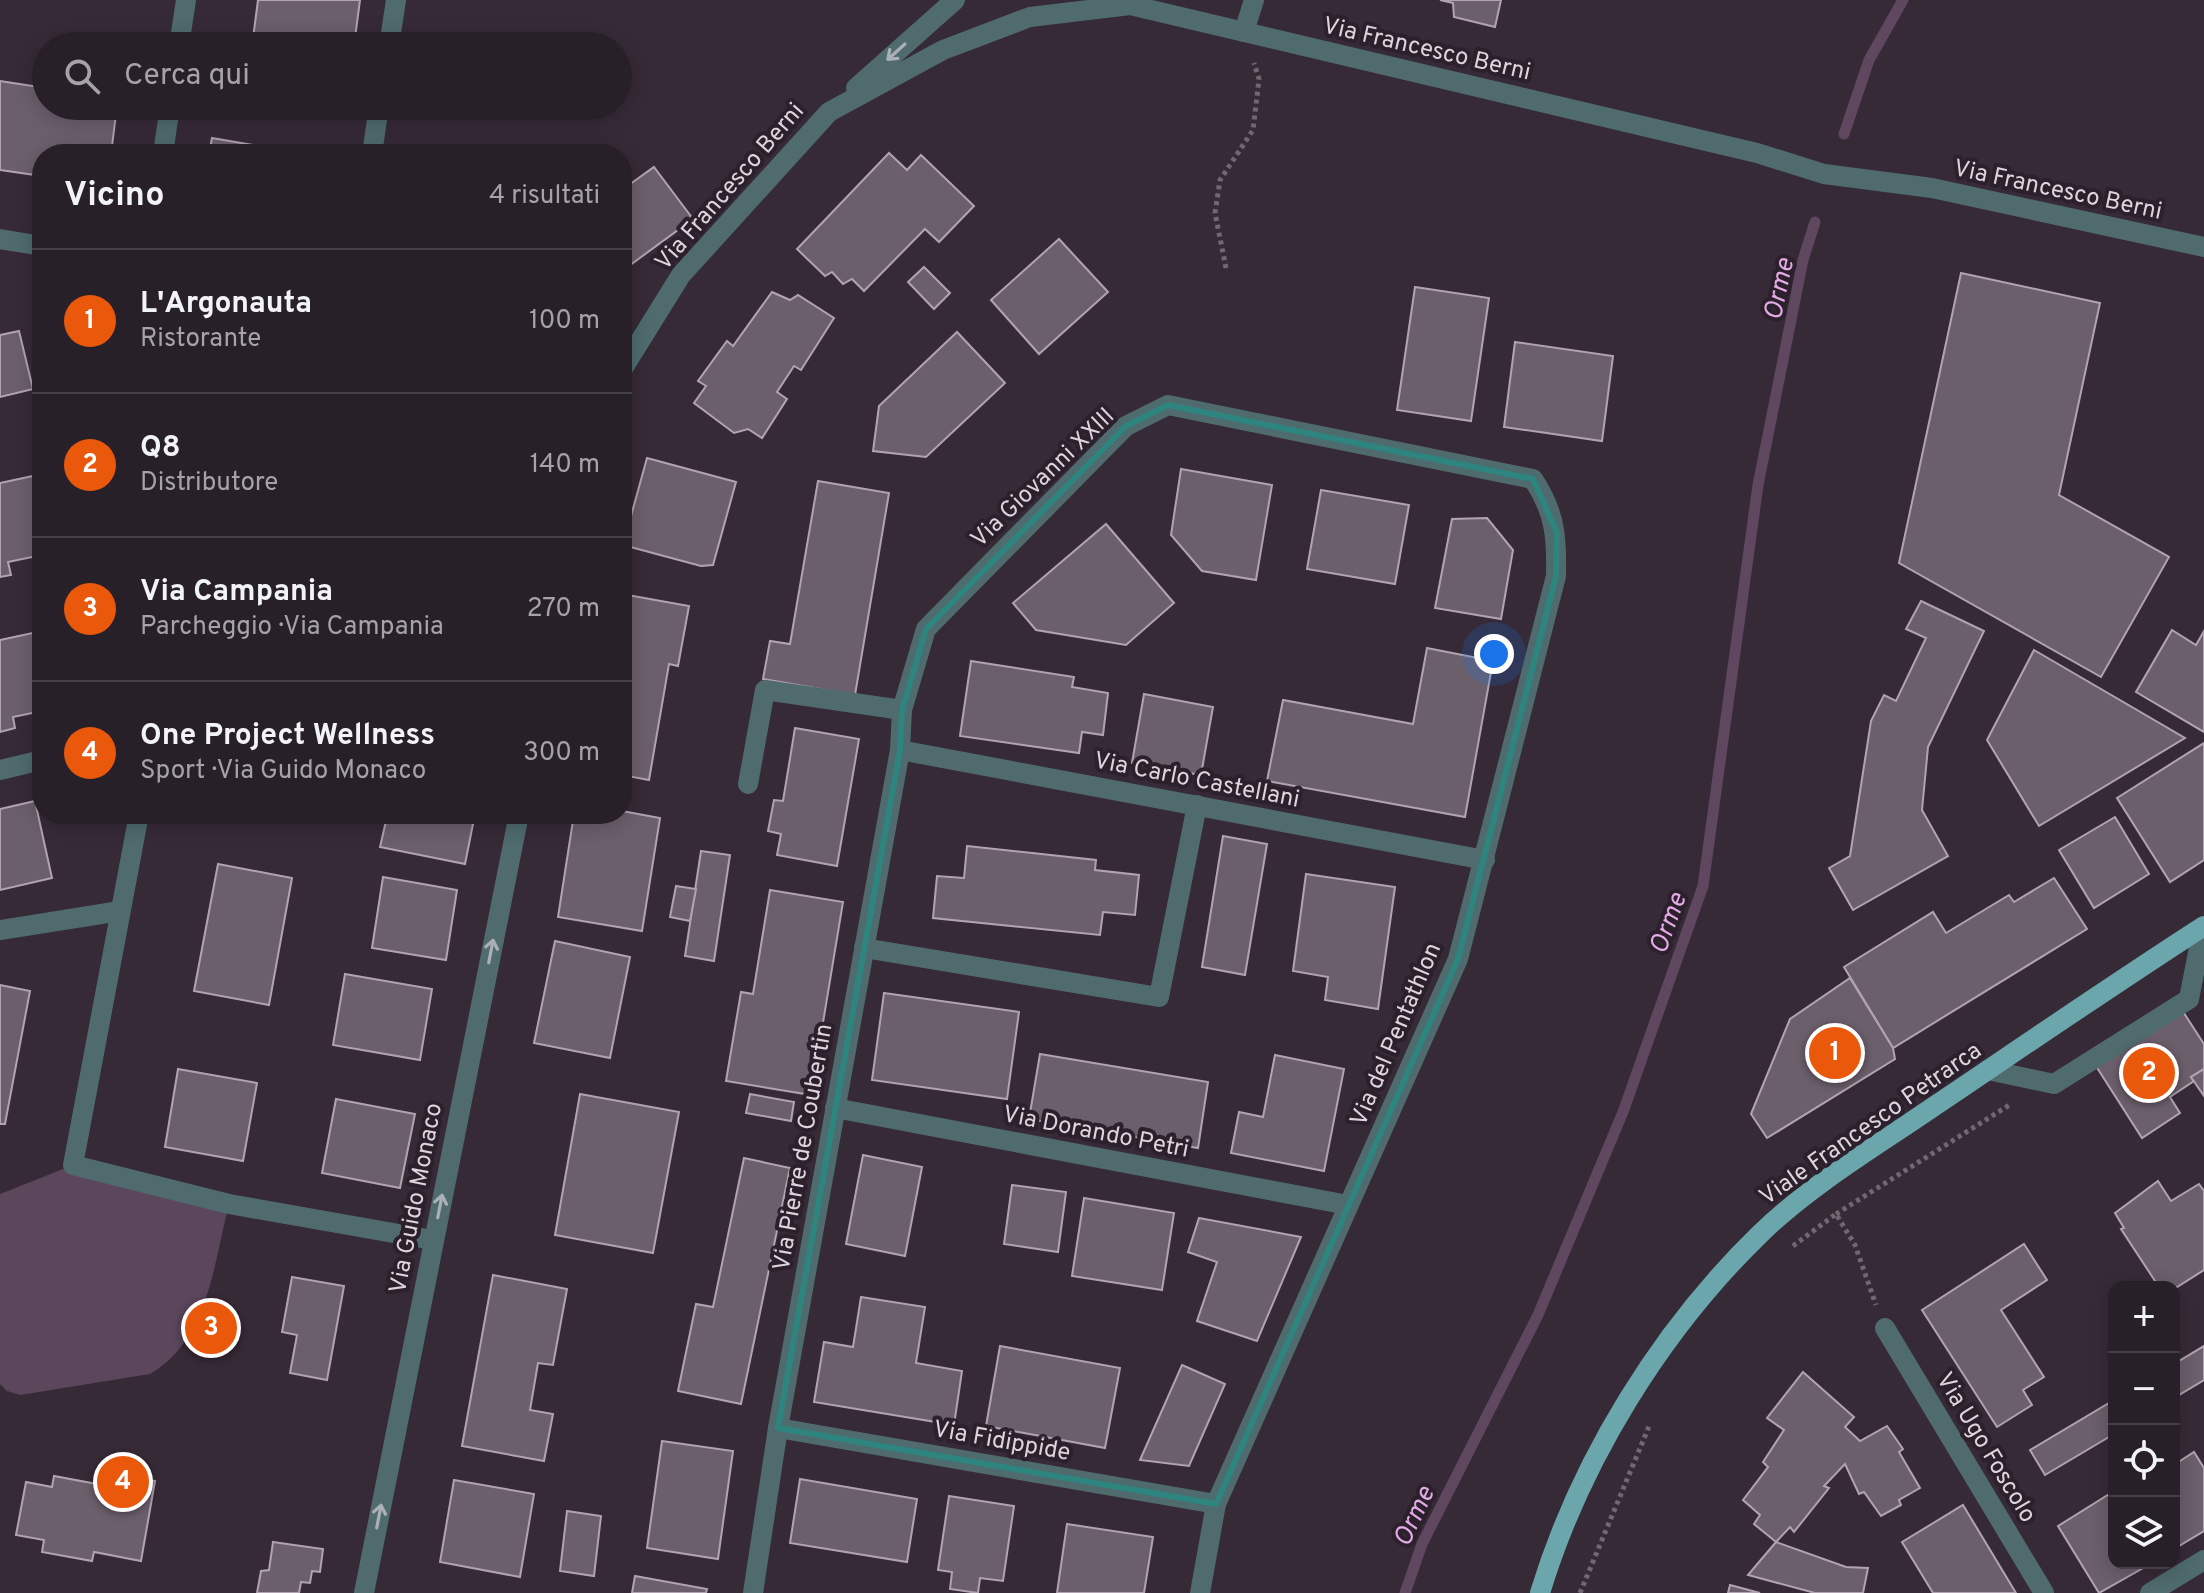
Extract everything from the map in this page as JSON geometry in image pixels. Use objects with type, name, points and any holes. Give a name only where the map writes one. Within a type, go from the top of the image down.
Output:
[{"type":"main road","name":"Viale Francesco Petrarca","points":[[1540,1593],[1553,1549],[1608,1437],[1676,1327],[1760,1233],[1853,1162],[2204,927]]},
{"type":"street","points":[[181,32],[186,0]]},
{"type":"street","points":[[391,32],[396,0]]},
{"type":"street","points":[[829,112],[955,0]]},
{"type":"street","points":[[1244,32],[1254,0]]},
{"type":"street","name":"Via Francesco Berni","points":[[632,351],[681,275],[829,112],[943,50],[1030,17],[1128,2],[1174,8],[1244,32],[1718,145],[1824,174],[1957,193],[2204,247]]},
{"type":"street","points":[[164,144],[168,120]]},
{"type":"street","points":[[373,144],[377,120]]},
{"type":"street","points":[[0,239],[32,244]]},
{"type":"street","name":"Via Giovanni XXIII","points":[[902,710],[926,629],[1126,426],[1168,405],[1533,479]]},
{"type":"street","name":"Via del Pentathlon","points":[[1200,1593],[1216,1504],[1458,959],[1556,576],[1557,533],[1549,504],[1533,479]]},
{"type":"street","points":[[748,784],[765,690],[902,710]]},
{"type":"street","name":"Via Pierre de Coubertin","points":[[753,1593],[778,1428],[900,750],[902,710]]},
{"type":"street","name":"Via Carlo Castellani","points":[[900,750],[1485,860]]},
{"type":"street","points":[[0,770],[32,762]]},
{"type":"street","points":[[864,948],[1159,997],[1197,805]]},
{"type":"street","points":[[137,824],[73,1165],[229,1204],[433,1240]]},
{"type":"street","name":"Via Guido Monaco","points":[[364,1593],[517,824]]},
{"type":"street","points":[[0,930],[120,911]]},
{"type":"street","points":[[1988,1070],[2054,1084],[2189,999],[2204,927]]},
{"type":"street","name":"Via Dorando Petri","points":[[835,1108],[1348,1205]]},
{"type":"street","name":"Via Ugo Foscolo","points":[[1885,1328],[2044,1593]]},
{"type":"street","name":"Via Fidippide","points":[[778,1428],[1216,1504]]},
{"type":"street","points":[[2162,1590],[2204,1560]]},
{"type":"path","points":[[1226,268],[1215,213],[1220,180],[1253,130],[1259,79],[1244,32]]},
{"type":"path","points":[[1784,1254],[1836,1214],[2014,1102]]},
{"type":"path","points":[[1836,1214],[1855,1245],[1885,1328]]},
{"type":"path","points":[[1580,1593],[1652,1418]]},
{"type":"highlighted area","points":[[1168,405],[1533,479],[1557,533],[1556,576],[1458,959],[1216,1504],[778,1428],[900,750],[902,710],[926,629],[1126,426]]},
{"type":"shaded area","points":[[73,1165],[229,1204],[213,1275],[197,1321],[185,1342],[169,1360],[150,1374],[20,1395],[7,1391],[0,1384],[0,1194]]},
{"type":"building","points":[[258,0],[360,0],[356,32],[254,32]]},
{"type":"building","points":[[1440,0],[1501,0],[1495,27],[1454,17],[1453,3]]},
{"type":"building","points":[[0,81],[32,86],[32,120],[115,120],[112,144],[32,144],[32,175],[0,170]]},
{"type":"building","points":[[212,138],[247,144],[211,144]]},
{"type":"building","points":[[889,153],[907,170],[921,155],[974,206],[939,242],[925,229],[864,291],[852,279],[843,284],[832,272],[825,276],[797,249]]},
{"type":"building","points":[[654,167],[693,219],[632,264],[632,183]]},
{"type":"building","points":[[1059,239],[1108,292],[1039,354],[991,300]]},
{"type":"building","points":[[924,267],[950,293],[934,309],[908,282]]},
{"type":"building","points":[[1961,273],[2100,303],[2059,495],[2169,557],[2101,677],[1899,563]]},
{"type":"building","points":[[1415,287],[1489,298],[1471,421],[1397,410]]},
{"type":"building","points":[[772,292],[790,300],[798,295],[834,318],[801,370],[794,366],[777,392],[787,399],[762,438],[748,429],[734,433],[694,403],[706,386],[698,381],[727,341],[733,346]]},
{"type":"building","points":[[19,331],[32,389],[0,397],[0,335]]},
{"type":"building","points":[[957,332],[1005,383],[926,457],[873,451],[879,406]]},
{"type":"building","points":[[1515,342],[1613,356],[1602,441],[1504,427]]},
{"type":"building","points":[[647,458],[736,482],[713,565],[701,566],[632,547],[632,512]]},
{"type":"building","points":[[1181,469],[1272,485],[1256,580],[1202,571],[1171,535]]},
{"type":"building","points":[[32,476],[32,557],[8,562],[11,575],[0,577],[0,483]]},
{"type":"building","points":[[818,481],[889,493],[855,695],[763,679],[770,641],[790,644]]},
{"type":"building","points":[[1321,490],[1409,505],[1395,584],[1307,569]]},
{"type":"building","points":[[1487,518],[1513,550],[1501,619],[1435,608],[1452,519]]},
{"type":"building","points":[[1106,524],[1174,603],[1126,645],[1036,630],[1013,603]]},
{"type":"building","points":[[632,596],[689,606],[678,666],[669,664],[649,780],[632,777]]},
{"type":"building","points":[[1921,601],[1984,631],[1928,747],[1922,810],[1948,856],[1853,910],[1829,868],[1850,856],[1871,721],[1884,695],[1896,701],[1926,638],[1906,629]]},
{"type":"building","points":[[2172,630],[2196,645],[2204,631],[2204,732],[2136,692]]},
{"type":"building","points":[[32,633],[32,713],[13,717],[15,728],[0,732],[0,640]]},
{"type":"building","points":[[1427,648],[1493,661],[1465,817],[1267,781],[1283,700],[1413,724]]},
{"type":"building","points":[[2034,650],[2185,738],[2039,826],[1987,740]]},
{"type":"building","points":[[971,661],[1074,677],[1072,687],[1108,693],[1103,735],[1082,732],[1079,753],[960,736]]},
{"type":"building","points":[[1144,694],[1213,707],[1201,775],[1132,763]]},
{"type":"building","points":[[795,728],[859,739],[837,866],[777,855],[781,834],[768,831],[774,800],[783,801]]},
{"type":"building","points":[[2204,743],[2204,860],[2170,882],[2117,798]]},
{"type":"building","points":[[32,802],[32,824],[40,824],[52,878],[0,890],[0,809]]},
{"type":"building","points":[[632,813],[660,818],[642,931],[558,917],[572,824],[632,824]]},
{"type":"building","points":[[2115,817],[2149,874],[2094,908],[2059,850]]},
{"type":"building","points":[[385,824],[473,824],[465,864],[380,847]]},
{"type":"building","points":[[1223,836],[1267,844],[1245,975],[1202,967]]},
{"type":"building","points":[[967,846],[1096,860],[1095,870],[1139,875],[1135,915],[1103,912],[1100,935],[933,918],[937,876],[964,878]]},
{"type":"building","points":[[701,851],[730,855],[714,961],[685,956]]},
{"type":"building","points":[[218,864],[292,878],[269,1005],[194,991]]},
{"type":"building","points":[[1306,874],[1395,887],[1378,1009],[1325,1000],[1328,977],[1293,971]]},
{"type":"building","points":[[383,877],[457,890],[446,960],[372,948]]},
{"type":"building","points":[[2054,878],[2087,929],[1893,1048],[1844,967],[1933,912],[1946,933],[2009,895],[2014,902]]},
{"type":"building","points":[[676,886],[696,889],[690,921],[670,917]]},
{"type":"building","points":[[770,890],[843,902],[811,1095],[726,1081],[741,992],[753,994]]},
{"type":"building","points":[[555,941],[630,957],[610,1058],[534,1043]]},
{"type":"building","points":[[345,974],[432,989],[420,1060],[333,1045]]},
{"type":"building","points":[[1850,978],[1893,1048],[1895,1059],[1767,1138],[1751,1114],[1790,1019]]},
{"type":"building","points":[[0,985],[30,991],[5,1124],[0,1124]]},
{"type":"building","points":[[884,993],[1019,1012],[1007,1099],[872,1080]]},
{"type":"building","points":[[2180,1007],[2204,1044],[2204,1069],[2191,1077],[2194,1081],[2170,1097],[2180,1113],[2142,1138],[2094,1063]]},
{"type":"building","points":[[1040,1054],[1208,1082],[1198,1148],[1029,1119]]},
{"type":"building","points":[[1275,1055],[1344,1069],[1324,1171],[1231,1153],[1239,1112],[1263,1117]]},
{"type":"building","points":[[178,1069],[257,1083],[243,1161],[165,1147]]},
{"type":"building","points":[[2204,1069],[2204,1096],[2191,1077]]},
{"type":"building","points":[[580,1094],[679,1112],[653,1253],[555,1235]]},
{"type":"building","points":[[750,1094],[794,1102],[791,1121],[746,1113]]},
{"type":"building","points":[[336,1099],[415,1114],[400,1188],[322,1173]]},
{"type":"building","points":[[863,1155],[922,1167],[905,1256],[846,1244]]},
{"type":"building","points":[[744,1158],[790,1168],[741,1404],[678,1391],[696,1304],[713,1307]]},
{"type":"building","points":[[2158,1181],[2171,1201],[2199,1184],[2204,1191],[2204,1270],[2180,1285],[2180,1281],[2155,1281],[2121,1229],[2124,1228],[2115,1213]]},
{"type":"building","points":[[1012,1185],[1066,1192],[1058,1252],[1004,1244]]},
{"type":"building","points":[[1084,1198],[1174,1213],[1162,1290],[1072,1276]]},
{"type":"building","points":[[1199,1218],[1301,1237],[1257,1341],[1197,1321],[1217,1262],[1188,1252]]},
{"type":"building","points":[[2024,1244],[2047,1280],[2001,1310],[2044,1377],[2023,1390],[2032,1405],[1997,1427],[1922,1310]]},
{"type":"building","points":[[493,1275],[567,1289],[553,1365],[538,1363],[530,1410],[553,1414],[544,1461],[462,1446]]},
{"type":"building","points":[[292,1277],[344,1286],[327,1380],[290,1373],[297,1335],[282,1332]]},
{"type":"building","points":[[861,1297],[925,1307],[916,1363],[962,1371],[954,1425],[814,1402],[824,1342],[853,1347]]},
{"type":"building","points":[[1000,1346],[1120,1368],[1105,1448],[986,1426]]},
{"type":"building","points":[[2204,1346],[2204,1380],[2180,1394],[2180,1360]]},
{"type":"building","points":[[1182,1365],[1225,1384],[1189,1466],[1140,1460]]},
{"type":"building","points":[[1803,1372],[1854,1417],[1845,1427],[1860,1441],[1887,1426],[1903,1449],[1899,1452],[1920,1488],[1899,1500],[1901,1505],[1881,1516],[1864,1492],[1859,1494],[1845,1464],[1824,1486],[1829,1488],[1794,1532],[1790,1527],[1776,1542],[1754,1524],[1760,1515],[1743,1500],[1768,1467],[1763,1462],[1784,1430],[1767,1418]]},
{"type":"building","points":[[2108,1404],[2108,1438],[2045,1475],[2030,1450]]},
{"type":"building","points":[[662,1441],[733,1451],[718,1559],[647,1548]]},
{"type":"building","points":[[2194,1452],[2204,1468],[2204,1531],[2180,1545],[2180,1497],[2180,1461]]},
{"type":"building","points":[[99,1470],[155,1481],[141,1561],[94,1552],[92,1561],[42,1552],[44,1540],[16,1535],[26,1482],[52,1487],[54,1476],[97,1484]]},
{"type":"building","points":[[800,1479],[917,1499],[907,1562],[790,1543]]},
{"type":"building","points":[[454,1480],[534,1494],[520,1577],[440,1562]]},
{"type":"building","points":[[2108,1495],[2108,1569],[2141,1569],[2099,1593],[2058,1526]]},
{"type":"building","points":[[949,1496],[1014,1506],[1003,1581],[980,1578],[978,1593],[950,1589],[952,1572],[938,1570]]},
{"type":"building","points":[[1963,1505],[2016,1593],[1933,1593],[1902,1542]]},
{"type":"building","points":[[567,1511],[601,1516],[594,1576],[560,1571]]},
{"type":"building","points":[[1067,1524],[1153,1537],[1144,1593],[1057,1593]]},
{"type":"building","points":[[273,1542],[323,1549],[320,1572],[312,1571],[310,1583],[301,1582],[299,1593],[257,1593],[261,1571],[269,1570]]},
{"type":"building","points":[[1776,1542],[1846,1567],[1868,1568],[1863,1593],[1815,1593],[1748,1575]]},
{"type":"building","points":[[635,1576],[707,1589],[706,1593],[632,1593]]},
{"type":"building","points":[[1730,1585],[1760,1593],[1728,1593]]},
{"type":"waterway","name":"Orme","points":[[1844,134],[1869,60],[1903,0]]},
{"type":"waterway","name":"Orme","points":[[1405,1593],[1422,1544],[1538,1315],[1623,1112],[1703,886],[1758,485],[1803,260],[1815,222]]},
{"type":"place","name":"L'Argonauta","points":[[1835,1053]]},
{"type":"place","name":"Q8","points":[[2149,1073]]},
{"type":"place","name":"Via Campania","points":[[211,1328]]},
{"type":"place","name":"One Project Wellness","points":[[123,1482]]}]
